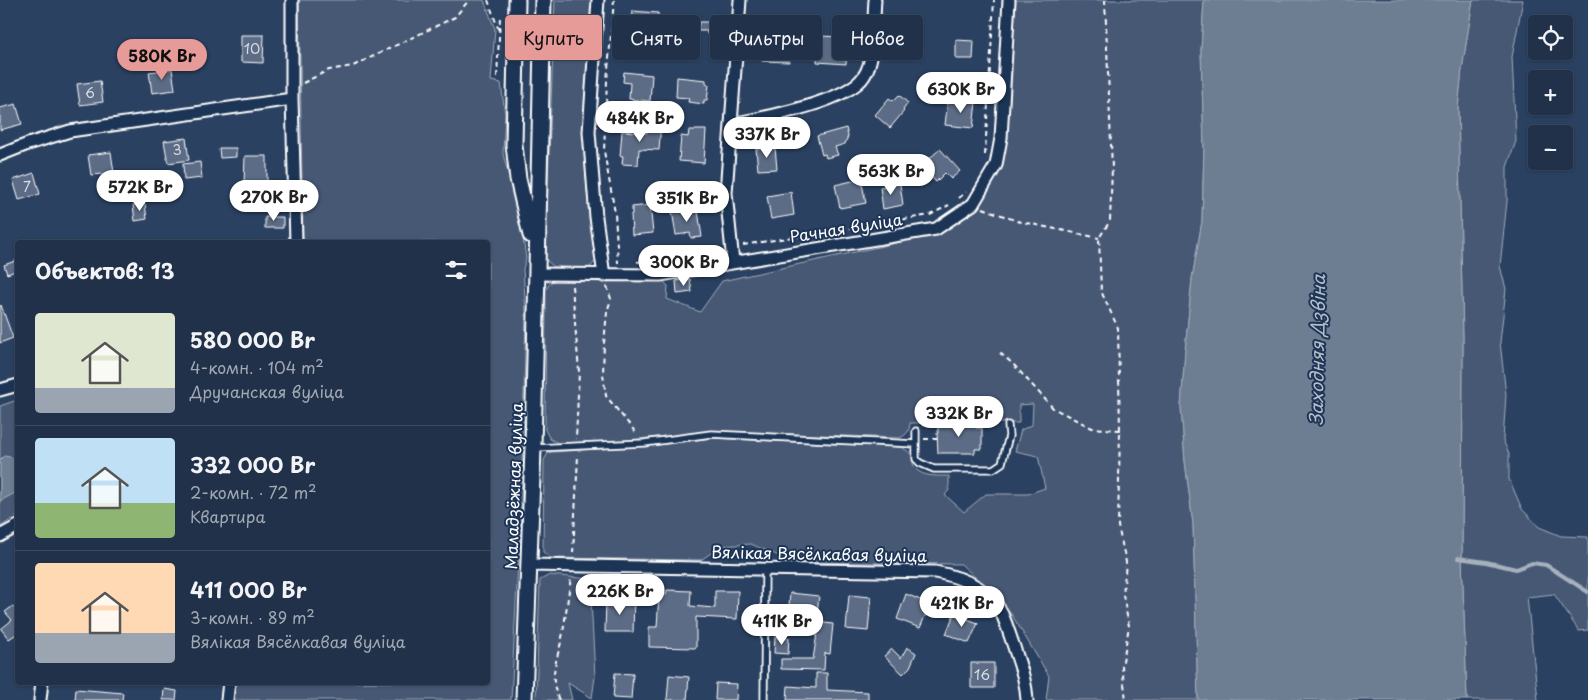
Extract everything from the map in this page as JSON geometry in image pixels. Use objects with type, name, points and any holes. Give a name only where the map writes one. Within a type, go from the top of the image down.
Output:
[{"type":"main road","name":"Маладзёжная вуліца","points":[[517,0],[514,145],[518,179],[534,247],[536,274]]},
{"type":"main road","name":"Маладзёжная вуліца","points":[[524,700],[533,448],[543,0]]},
{"type":"street","points":[[292,0],[292,94],[296,240]]},
{"type":"street","points":[[598,0],[589,132],[596,217],[604,276]]},
{"type":"street","points":[[733,262],[726,193],[740,0]]},
{"type":"street","points":[[732,124],[791,111],[821,102],[858,85],[865,76],[869,64],[875,0]]},
{"type":"street","name":"Рачная вуліца","points":[[536,274],[660,275],[936,229],[978,199],[996,165],[1001,138],[1010,0]]},
{"type":"street","points":[[0,155],[70,131],[292,94]]},
{"type":"street","points":[[0,390],[15,386]]},
{"type":"street","points":[[0,536],[15,528]]},
{"type":"street","name":"Вялікая Вясёлкавая вуліца","points":[[529,565],[936,572],[956,576],[973,584],[989,596],[1001,613],[1026,682],[1027,700]]},
{"type":"street","points":[[40,700],[42,685]]},
{"type":"street","points":[[227,700],[229,685]]},
{"type":"lane","points":[[916,431],[916,458],[920,463],[934,469],[993,470],[1002,463],[1009,436],[1008,425]]},
{"type":"lane","points":[[533,448],[578,448],[644,443],[711,434],[916,444]]},
{"type":"lane","points":[[764,570],[764,700]]},
{"type":"path","points":[[292,94],[329,70],[354,66],[455,17],[469,0]]},
{"type":"path","points":[[488,0],[499,32]]},
{"type":"path","points":[[614,0],[607,81],[604,151],[615,213],[619,276]]},
{"type":"path","points":[[985,156],[994,0]]},
{"type":"path","points":[[1105,0],[1112,168],[1110,220],[1099,238],[1101,291],[1118,328],[1120,430],[1118,526],[1126,562],[1123,595],[1129,626],[1122,667],[1126,700]]},
{"type":"path","points":[[497,77],[500,17]]},
{"type":"path","points":[[959,198],[969,190]]},
{"type":"path","points":[[735,246],[930,215],[953,203]]},
{"type":"path","points":[[973,204],[1017,221],[1099,238]]},
{"type":"path","points":[[638,262],[726,248]]},
{"type":"path","points":[[559,700],[554,690],[553,672],[563,634],[573,566],[579,466],[576,437],[579,372],[572,279],[567,274]]},
{"type":"path","points":[[604,276],[611,299],[607,312],[604,343],[603,374],[606,396],[644,443]]},
{"type":"path","points":[[1000,353],[1013,364],[1053,408],[1092,428],[1120,430]]},
{"type":"path","points":[[923,431],[923,422],[942,412],[967,409]]},
{"type":"path","points":[[923,446],[923,439],[936,439]]},
{"type":"shaded area","points":[[299,0],[484,0],[495,29],[491,81],[501,83],[505,114],[503,154],[520,218],[526,258],[523,269],[526,312],[521,507],[511,700],[233,700],[235,685],[490,685],[490,240],[303,240]]},
{"type":"shaded area","points":[[555,0],[592,0],[591,15],[554,15]]},
{"type":"shaded area","points":[[1016,0],[1204,0],[1201,50],[1204,147],[1202,221],[1192,279],[1181,407],[1185,461],[1193,524],[1198,700],[1046,700],[1049,676],[1007,607],[961,564],[793,562],[751,544],[721,546],[701,560],[550,558],[543,552],[544,460],[548,453],[552,452],[658,445],[712,438],[900,447],[910,453],[913,465],[921,473],[933,476],[949,476],[949,490],[945,495],[964,512],[986,494],[1028,494],[1045,488],[1038,456],[1015,451],[1021,430],[1032,425],[1033,404],[1019,405],[1019,423],[910,423],[908,432],[900,438],[710,431],[603,443],[560,444],[550,439],[545,430],[546,289],[551,282],[558,280],[603,282],[663,281],[668,286],[667,299],[700,312],[722,281],[942,233],[980,203],[1005,139]]},
{"type":"shaded area","points":[[1473,0],[1523,0],[1512,57],[1516,141],[1507,167],[1507,201],[1500,266],[1506,289],[1500,342],[1506,395],[1503,440],[1509,454],[1509,479],[1522,509],[1539,527],[1561,536],[1588,537],[1588,630],[1579,631],[1554,594],[1527,597],[1538,700],[1467,700],[1462,558],[1463,341],[1458,108]]},
{"type":"shaded area","points":[[553,60],[588,60],[583,132],[589,217],[597,260],[589,268],[554,267],[545,259]]},
{"type":"shaded area","points":[[15,401],[15,517],[0,527],[0,406]]},
{"type":"shaded area","points":[[550,575],[590,579],[595,677],[592,698],[568,683],[572,700],[536,700],[540,580]]},
{"type":"water","name":"Заходняя Дзвіна","points":[[1204,0],[1473,0],[1458,108],[1463,341],[1462,558],[1467,700],[1198,700],[1193,524],[1185,461],[1181,407],[1192,279],[1202,221],[1204,147],[1201,50]]},
{"type":"water","points":[[4,456],[15,458],[15,493],[0,501],[0,460]]},
{"type":"building","points":[[633,11],[658,13],[658,15],[633,15]]},
{"type":"building","points":[[700,22],[710,22],[710,34],[707,34],[707,31],[700,31]]},
{"type":"building","points":[[241,35],[264,35],[263,63],[241,62]]},
{"type":"building","points":[[822,36],[832,36],[832,60],[846,60],[846,64],[817,62],[817,60],[822,60]]},
{"type":"building","points":[[956,40],[974,41],[973,59],[956,59]]},
{"type":"building","points":[[762,60],[789,60],[789,62]]},
{"type":"building","points":[[172,69],[175,90],[152,93],[149,72]]},
{"type":"building","points":[[624,72],[652,75],[650,101],[629,99],[630,83],[623,82]]},
{"type":"building","points":[[677,77],[706,80],[706,84],[709,85],[707,100],[704,100],[704,104],[688,102],[689,98],[676,97]]},
{"type":"building","points":[[100,81],[103,102],[80,105],[77,84]]},
{"type":"building","points":[[899,95],[908,103],[890,128],[875,115],[889,98],[893,101]]},
{"type":"building","points":[[948,99],[976,102],[973,128],[945,125]]},
{"type":"building","points":[[16,104],[22,124],[0,130],[0,108]]},
{"type":"building","points":[[647,122],[661,123],[659,150],[639,149],[638,165],[622,164],[623,156],[620,156],[622,131],[647,133]]},
{"type":"building","points":[[846,128],[848,136],[845,144],[835,147],[838,155],[826,158],[825,154],[822,155],[817,136]]},
{"type":"building","points":[[689,130],[706,130],[704,163],[679,161],[681,136],[688,137]]},
{"type":"building","points":[[186,138],[189,160],[168,163],[164,141]]},
{"type":"building","points":[[775,147],[777,169],[758,170],[756,149]]},
{"type":"building","points":[[219,148],[236,148],[236,157],[220,158]]},
{"type":"building","points":[[940,149],[960,171],[951,179],[945,173],[936,182],[921,166]]},
{"type":"building","points":[[111,152],[114,173],[91,175],[88,155]]},
{"type":"building","points":[[245,156],[267,156],[267,183],[244,183]]},
{"type":"building","points":[[200,162],[202,178],[184,180],[183,164]]},
{"type":"building","points":[[34,173],[40,194],[19,200],[13,180]]},
{"type":"building","points":[[861,179],[866,203],[840,208],[835,185]]},
{"type":"building","points":[[900,184],[903,205],[883,209],[880,187]]},
{"type":"building","points":[[791,192],[794,215],[771,219],[767,196]]},
{"type":"building","points":[[145,204],[147,219],[135,221],[133,205]]},
{"type":"building","points":[[650,205],[653,233],[632,235],[632,207]]},
{"type":"building","points":[[684,209],[685,213],[698,211],[702,237],[691,238],[690,233],[676,235],[672,211]]},
{"type":"building","points":[[265,217],[283,217],[283,228],[265,228]]},
{"type":"building","points":[[15,261],[15,271],[7,274],[4,265]]},
{"type":"building","points":[[690,279],[692,292],[677,294],[676,281]]},
{"type":"building","points":[[0,306],[13,338],[0,343]]},
{"type":"building","points":[[938,424],[976,424],[976,428],[982,428],[982,449],[975,449],[975,453],[938,453]]},
{"type":"building","points":[[667,590],[691,591],[690,606],[715,608],[715,591],[738,591],[737,619],[696,617],[696,648],[649,647],[649,627],[657,627],[659,594],[666,595]]},
{"type":"building","points":[[790,593],[819,596],[816,622],[833,624],[830,654],[825,653],[824,670],[781,669],[781,659],[813,659],[817,634],[787,631]]},
{"type":"building","points":[[906,594],[930,604],[920,628],[897,619]]},
{"type":"building","points":[[849,595],[871,597],[868,631],[846,629]]},
{"type":"building","points":[[606,600],[634,600],[633,632],[605,632]]},
{"type":"building","points":[[13,606],[15,608],[15,635],[9,639],[1,629],[12,620],[5,612]]},
{"type":"building","points":[[954,614],[978,623],[969,643],[946,634]]},
{"type":"building","points":[[775,637],[789,638],[788,654],[774,653]]},
{"type":"building","points":[[907,647],[916,653],[910,667],[903,674],[884,656],[892,649],[901,658]]},
{"type":"building","points":[[971,663],[994,663],[994,688],[971,688]]},
{"type":"building","points":[[615,673],[633,674],[631,699],[613,698]]},
{"type":"building","points":[[816,673],[827,673],[827,690],[868,692],[868,700],[787,700],[788,686],[816,688]]},
{"type":"building","points":[[669,675],[689,677],[687,700],[667,700]]},
{"type":"building","points":[[716,683],[737,684],[736,700],[715,700]]},
{"type":"building","points":[[76,689],[123,693],[122,700],[75,700]]},
{"type":"building","points":[[164,689],[177,691],[176,700],[163,700]]},
{"type":"waterway","points":[[1458,558],[1516,569],[1532,563],[1546,565],[1588,592]]}]
